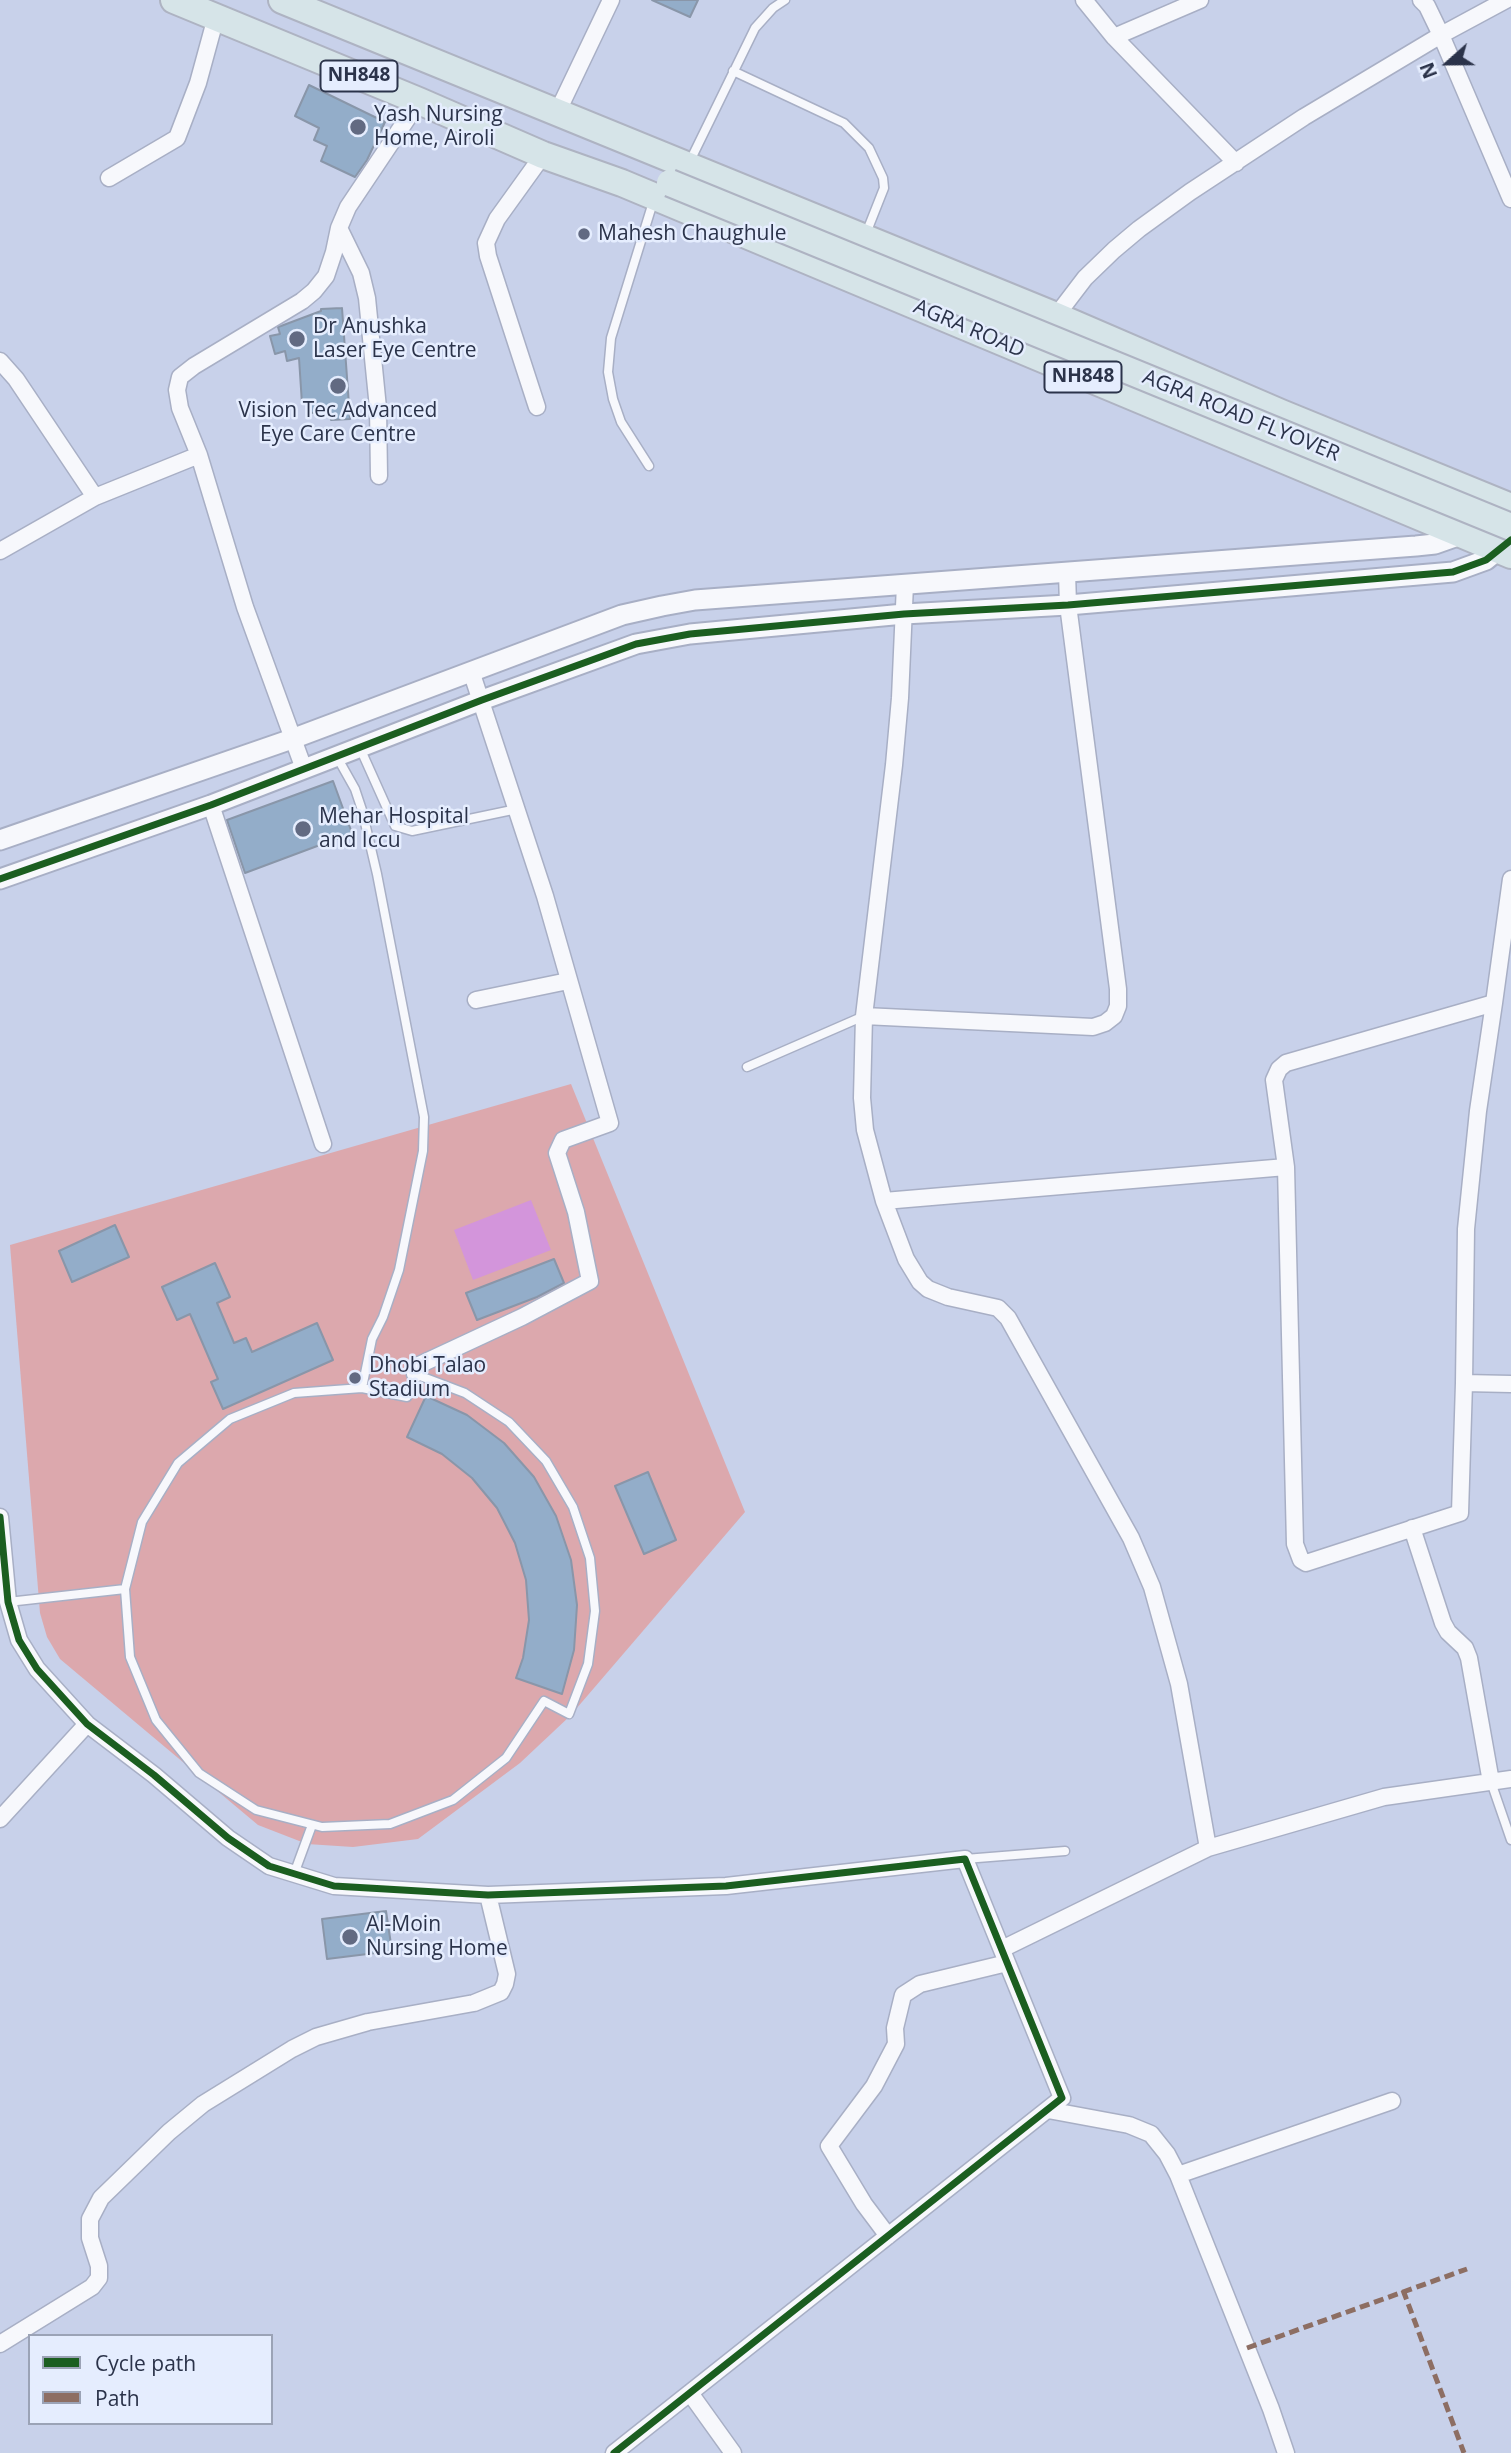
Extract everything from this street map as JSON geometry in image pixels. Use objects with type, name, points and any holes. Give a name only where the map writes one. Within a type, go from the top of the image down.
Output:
[{"type":"highway","name":"NH848","points":[[174,0],[543,155]]},
{"type":"highway","name":"NH848","points":[[282,0],[632,144]]},
{"type":"highway","points":[[615,181],[632,144],[668,182]]},
{"type":"highway","name":"AGRA ROAD","points":[[543,155],[615,181],[668,182],[864,238],[1056,316],[1281,413],[1508,531]]},
{"type":"highway","name":"AGRA ROAD","points":[[668,182],[1464,536],[1508,531]]},
{"type":"highway","name":"AGRA ROAD FLYOVER","points":[[668,182],[1508,531]]},
{"type":"street","points":[[556,113],[611,0]]},
{"type":"street","points":[[1084,0],[1114,37],[1236,163]]},
{"type":"street","points":[[1114,37],[1200,0]]},
{"type":"street","points":[[1421,0],[1427,6],[1441,35],[1511,199]]},
{"type":"street","points":[[1056,316],[1085,278],[1131,236],[1304,117],[1441,35],[1506,0]]},
{"type":"street","points":[[109,178],[177,138],[198,83],[216,17]]},
{"type":"street","points":[[304,769],[245,607],[199,455],[180,408],[177,390],[180,377],[194,366],[302,301],[314,291],[326,276],[339,228],[348,207],[419,101]]},
{"type":"street","points":[[537,407],[486,243],[489,231],[543,155]]},
{"type":"street","points":[[339,228],[361,273],[367,298],[378,408],[379,476]]},
{"type":"street","points":[[0,361],[16,379],[95,497]]},
{"type":"street","points":[[0,551],[95,497],[199,455]]},
{"type":"street","points":[[0,840],[292,739],[622,615],[662,606],[695,600],[1416,546],[1464,536],[1508,531]]},
{"type":"street","points":[[0,879],[211,805],[482,700],[636,644],[690,634],[904,614],[1068,606],[1453,572],[1486,560],[1508,531]]},
{"type":"street","points":[[864,1016],[1093,1027],[1114,1016],[1118,1006],[1118,989],[1068,606],[1066,572]]},
{"type":"street","points":[[905,584],[894,765],[864,1016],[862,1098],[865,1130],[884,1201],[906,1259],[920,1282],[928,1289],[948,1297],[998,1308],[1009,1318],[1131,1538],[1152,1587],[1179,1684],[1208,1847]]},
{"type":"street","points":[[415,1374],[419,1365],[522,1317],[590,1281],[576,1212],[557,1153],[563,1140],[610,1123],[545,896],[471,671]]},
{"type":"street","points":[[211,805],[323,1144]]},
{"type":"street","points":[[1493,1003],[1286,1063],[1279,1069],[1274,1080],[1286,1167],[1295,1544],[1301,1560],[1306,1563],[1460,1513],[1466,1229],[1478,1111],[1511,879]]},
{"type":"street","points":[[476,1000],[568,981]]},
{"type":"street","points":[[884,1201],[1286,1167]]},
{"type":"street","points":[[1464,1383],[1511,1384]]},
{"type":"street","points":[[0,1517],[8,1602],[19,1640],[37,1669],[87,1724],[154,1775],[229,1838],[269,1866],[334,1886],[488,1895],[726,1886],[965,1859],[1062,2098],[690,2393],[630,2448],[614,2453]]},
{"type":"street","points":[[1412,1528],[1443,1623],[1448,1632],[1465,1648],[1469,1658],[1491,1782]]},
{"type":"street","points":[[0,1819],[87,1724]]},
{"type":"street","points":[[888,2236],[864,2204],[829,2146],[873,2086],[896,2044],[895,2028],[903,1995],[920,1984],[1004,1956],[1208,1847],[1384,1797],[1511,1779]]},
{"type":"street","points":[[0,2344],[92,2287],[99,2278],[99,2266],[90,2238],[90,2219],[101,2198],[169,2132],[203,2104],[316,2037],[368,2022],[474,2003],[501,1992],[507,1974],[488,1895]]},
{"type":"street","points":[[1178,2175],[1392,2101]]},
{"type":"street","points":[[1048,2110],[1129,2125],[1151,2134],[1167,2154],[1178,2175],[1286,2453]]},
{"type":"street","points":[[690,2393],[733,2453]]},
{"type":"lane","points":[[649,466],[621,422],[613,399],[608,372],[611,338],[668,182],[755,28],[773,8],[785,0]]},
{"type":"lane","points":[[733,71],[844,123],[869,148],[883,178],[884,188],[864,238]]},
{"type":"lane","points":[[360,748],[395,826],[412,831],[517,809]]},
{"type":"lane","points":[[337,757],[355,789],[365,823],[424,1117],[423,1152],[399,1270],[383,1317],[372,1339],[362,1388]]},
{"type":"lane","points":[[747,1067],[864,1016]]},
{"type":"lane","points":[[415,1374],[464,1393],[509,1422],[546,1461],[573,1507],[590,1558],[595,1611],[588,1664],[569,1714],[544,1701],[506,1758],[453,1800],[390,1824],[322,1827],[256,1810],[199,1773],[156,1720],[130,1657],[125,1589],[142,1522],[178,1463],[230,1419],[294,1393],[362,1388],[407,1397],[415,1374]]},
{"type":"lane","points":[[8,1602],[125,1589]]},
{"type":"lane","points":[[1491,1782],[1511,1840]]},
{"type":"lane","points":[[294,1874],[312,1825]]},
{"type":"lane","points":[[965,1859],[1065,1852]]},
{"type":"shaded area","name":"Dhobi Talao Stadium","points":[[571,1084],[745,1512],[570,1716],[520,1763],[418,1839],[353,1847],[307,1844],[258,1825],[60,1659],[47,1637],[40,1613],[10,1245]]},
{"type":"shaded area","points":[[531,1200],[551,1250],[473,1280],[454,1230]]},
{"type":"building","points":[[652,0],[698,0],[690,17]]},
{"type":"building","points":[[309,85],[385,122],[367,160],[355,177],[321,161],[327,146],[314,140],[319,128],[295,116]]},
{"type":"building","points":[[342,308],[350,419],[331,420],[330,412],[308,413],[307,403],[302,404],[299,358],[287,361],[285,351],[275,354],[270,336],[280,334],[278,327],[321,309]]},
{"type":"building","points":[[333,781],[352,833],[245,873],[227,820]]},
{"type":"building","points":[[115,1225],[129,1257],[72,1282],[59,1251]]},
{"type":"building","points":[[554,1259],[564,1283],[537,1297],[477,1320],[466,1293]]},
{"type":"building","points":[[215,1263],[230,1297],[217,1303],[234,1343],[246,1338],[252,1352],[317,1323],[333,1360],[223,1409],[211,1382],[218,1379],[190,1314],[177,1320],[162,1287]]},
{"type":"building","points":[[426,1396],[467,1415],[504,1443],[534,1477],[556,1516],[571,1560],[577,1605],[574,1650],[562,1694],[516,1678],[523,1658],[529,1620],[526,1580],[515,1543],[497,1508],[472,1478],[442,1454],[407,1437]]},
{"type":"building","points":[[648,1472],[676,1540],[644,1554],[615,1486]]},
{"type":"building","points":[[386,1911],[392,1951],[327,1959],[322,1919]]},
{"type":"marked path","points":[[1247,2348],[1467,2269]]},
{"type":"marked path","points":[[1403,2290],[1464,2453]]},
{"type":"cycle path","points":[[0,879],[211,805],[482,700],[636,644],[690,634],[904,614],[1068,605],[1453,572],[1486,560],[1511,540]]},
{"type":"cycle path","points":[[0,1517],[8,1602],[19,1640],[37,1669],[87,1724],[154,1775],[228,1838],[269,1866],[334,1886],[488,1895],[726,1886],[965,1859],[1062,2098],[614,2453]]},
{"type":"place","name":"Yash Nursing Home, Airoli","points":[[358,127]]},
{"type":"place","name":"Mahesh Chaughule","points":[[584,234]]},
{"type":"place","name":"Dr Anushka Laser Eye Centre","points":[[297,339]]},
{"type":"place","name":"Vision Tec Advanced Eye Care Centre","points":[[338,386]]},
{"type":"place","name":"Mehar Hospital and Iccu","points":[[303,829]]},
{"type":"place","name":"Dhobi Talao Stadium","points":[[355,1378]]},
{"type":"place","name":"Al-Moin Nursing Home","points":[[350,1937]]}]
